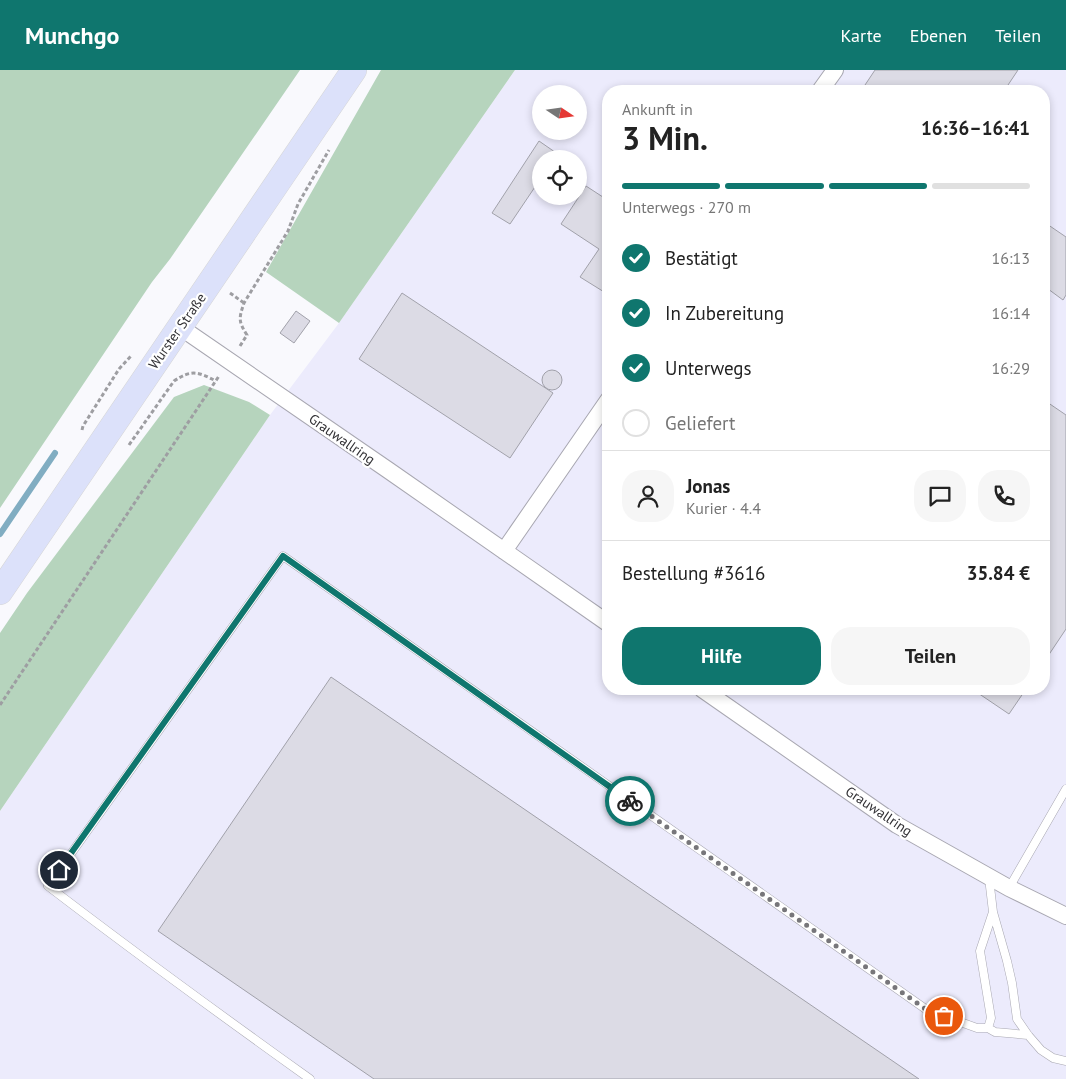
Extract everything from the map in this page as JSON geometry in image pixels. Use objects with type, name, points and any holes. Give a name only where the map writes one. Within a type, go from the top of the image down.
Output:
[{"type":"main road","name":"Wurster Straße","points":[[0,592],[354,70]]},
{"type":"street","points":[[824,85],[835,70]]},
{"type":"street","name":"Grauwallring","points":[[180,327],[602,619]]},
{"type":"street","points":[[504,551],[602,408]]},
{"type":"street","name":"Grauwallring","points":[[711,695],[897,825],[1009,888],[1066,916]]},
{"type":"lane","points":[[310,1079],[121,942],[48,886],[283,556],[927,1010],[977,1028],[1028,1035]]},
{"type":"lane","points":[[1009,888],[1066,789]]},
{"type":"lane","points":[[988,876],[993,912],[1007,961],[1018,1020],[1041,1050],[1053,1058],[1066,1061]]},
{"type":"lane","points":[[988,1028],[991,1018],[980,951],[993,912]]},
{"type":"path","points":[[244,303],[288,231],[298,204],[331,147]]},
{"type":"path","points":[[0,705],[216,381]]},
{"type":"shaded area","points":[[515,70],[1066,70],[1066,1079],[0,1079],[0,811],[270,415],[339,323]]},
{"type":"green space","points":[[0,70],[300,70],[170,259],[152,282],[0,508]]},
{"type":"green space","points":[[381,70],[515,70],[339,323],[266,272]]},
{"type":"green space","points":[[204,385],[249,402],[270,415],[0,811],[0,633],[27,593],[174,397]]},
{"type":"building","points":[[875,70],[1018,70],[1008,85],[865,85]]},
{"type":"building","points":[[539,141],[552,150],[533,150]]},
{"type":"building","points":[[532,152],[532,191],[510,224],[492,213]]},
{"type":"building","points":[[587,187],[602,196],[602,291],[580,277],[599,249],[561,224],[574,205],[587,205]]},
{"type":"building","points":[[1050,226],[1066,237],[1066,295],[1063,300],[1050,290]]},
{"type":"building","points":[[402,293],[553,393],[510,458],[359,359]]},
{"type":"building","points":[[296,311],[310,321],[294,343],[280,333]]},
{"type":"building","points":[[552,370],[559,373],[562,380],[559,387],[552,390],[545,387],[542,380],[545,373]]},
{"type":"building","points":[[1050,404],[1066,415],[1066,629],[1050,653]]},
{"type":"building","points":[[331,677],[919,1079],[374,1079],[158,931]]},
{"type":"building","points":[[981,695],[1022,695],[1009,714]]},
{"type":"waterway","points":[[0,534],[55,453]]},
{"type":"way so far","points":[[630,801],[927,1010],[944,1016]]},
{"type":"route","points":[[59,870],[283,556],[630,801]]}]
